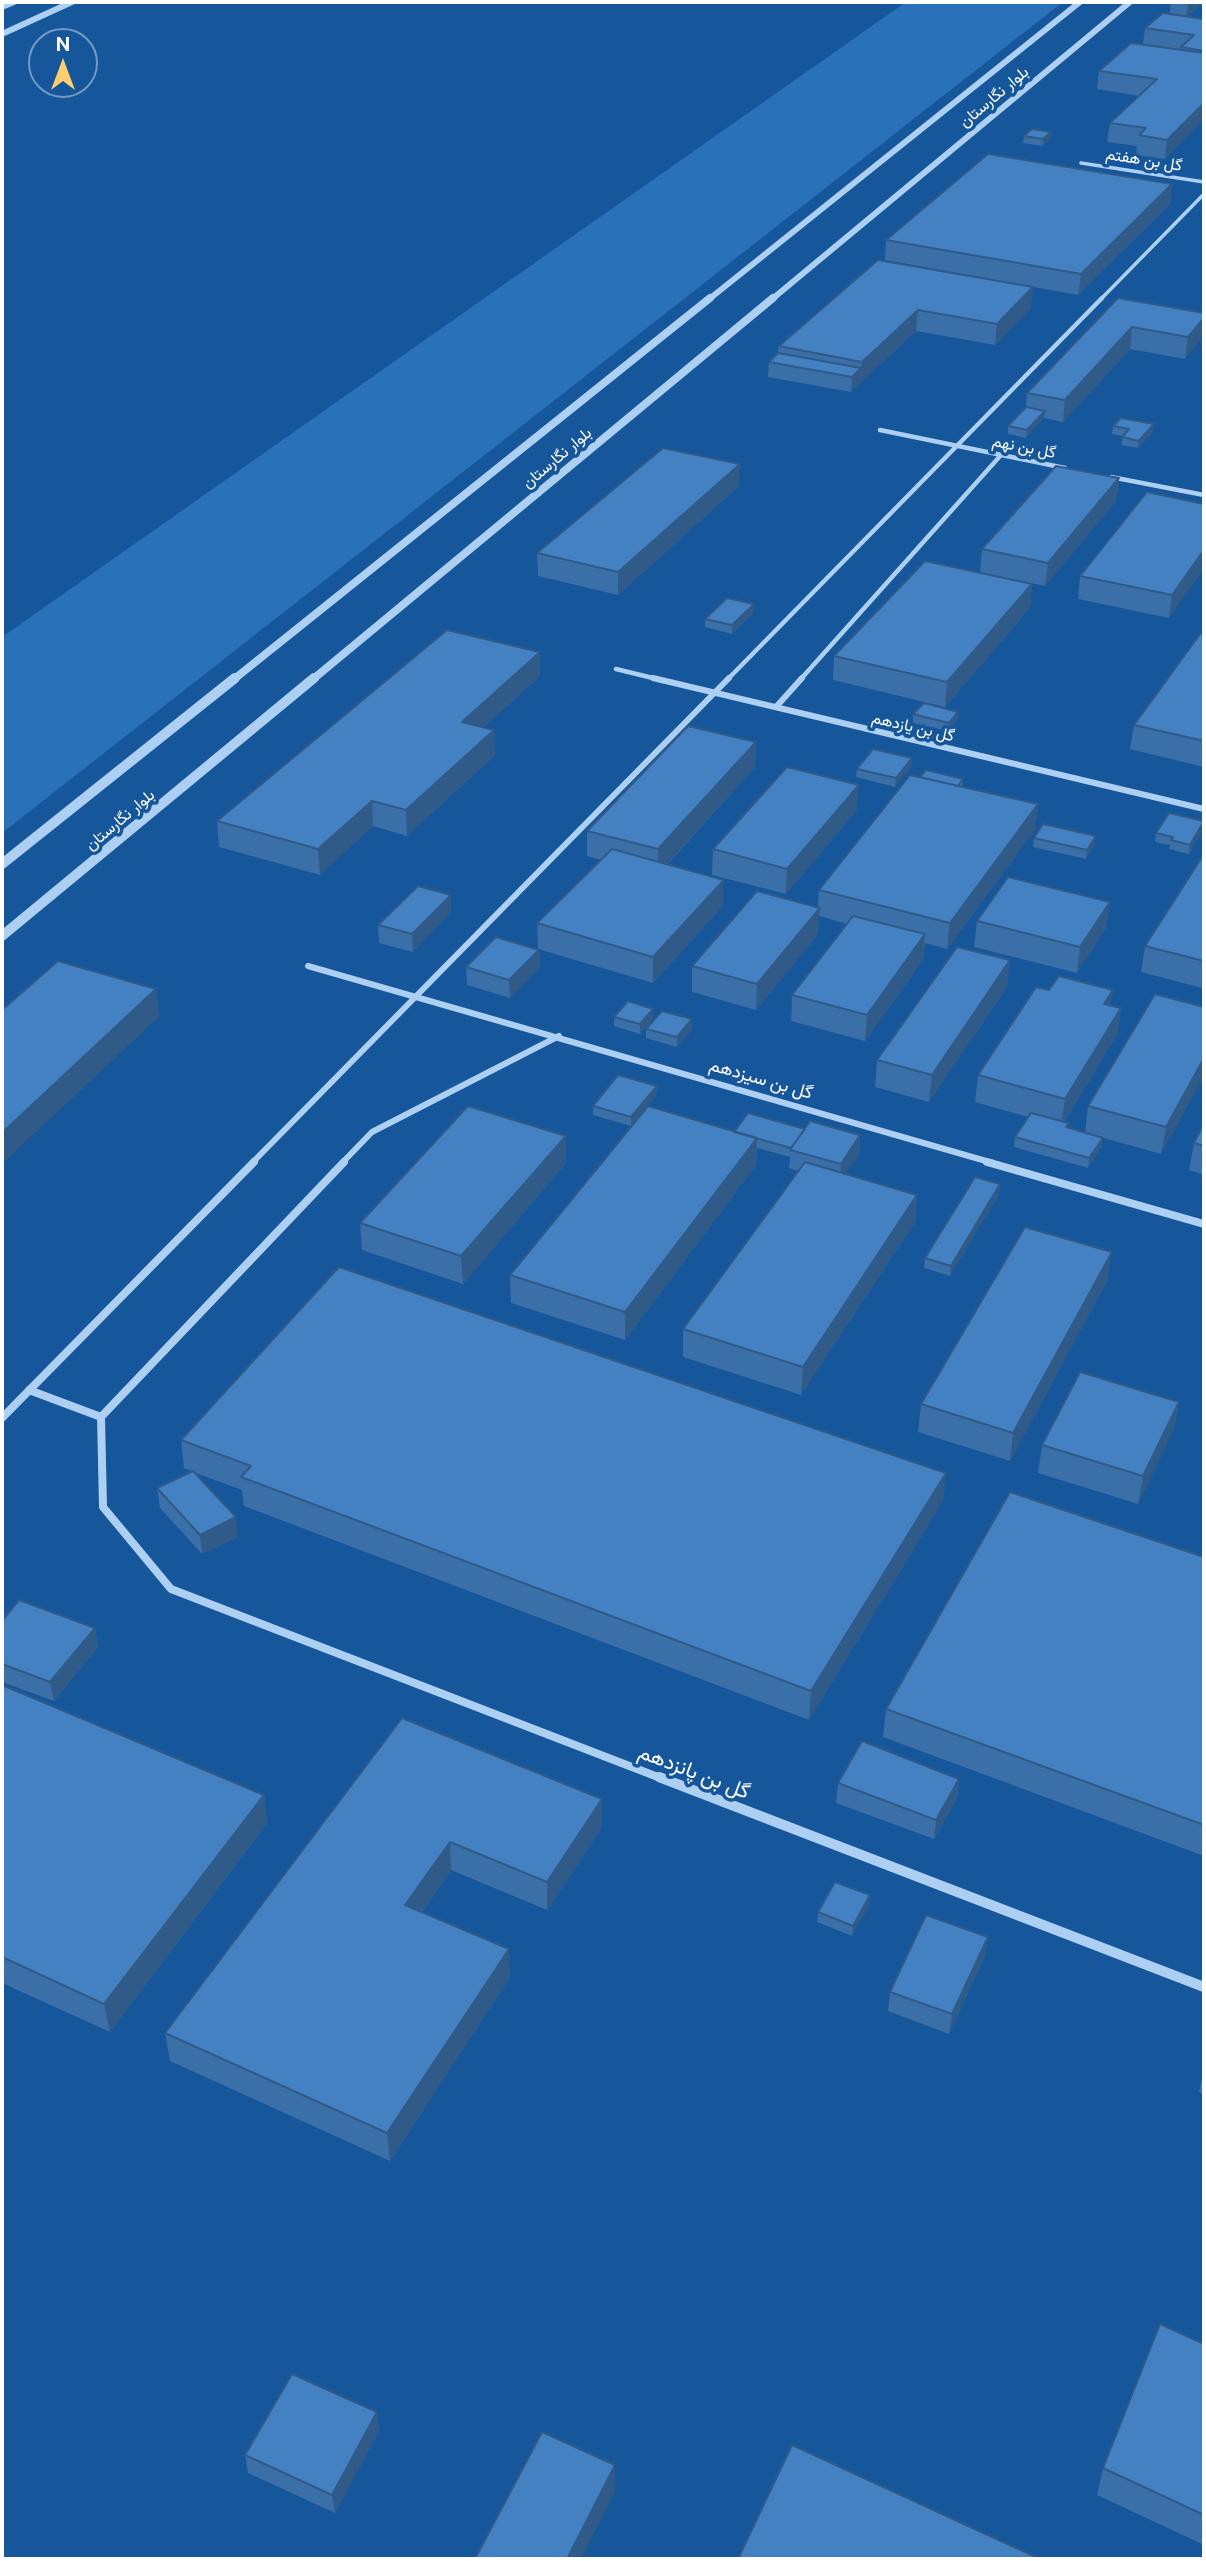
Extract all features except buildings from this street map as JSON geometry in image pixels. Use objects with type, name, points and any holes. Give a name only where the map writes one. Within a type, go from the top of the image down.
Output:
[{"type":"street","points":[[2,7],[14,2]]},
{"type":"street","points":[[2,34],[72,2]]},
{"type":"street","name":"بلوار نگارستان","points":[[2,863],[1080,2]]},
{"type":"street","name":"بلوار نگارستان","points":[[2,936],[1130,2]]},
{"type":"street","name":"گل بن هفتم","points":[[1081,163],[1204,182]]},
{"type":"street","points":[[2,1418],[1204,194]]},
{"type":"street","name":"گل بن نهم","points":[[880,430],[1069,468]]},
{"type":"street","points":[[776,707],[1001,455]]},
{"type":"street","points":[[1110,477],[1204,495]]},
{"type":"street","name":"گل بن یازدهم","points":[[616,669],[1204,809]]},
{"type":"street","name":"گل بن سیزدهم","points":[[308,966],[559,1036],[1204,1224]]},
{"type":"street","points":[[29,1390],[101,1417],[372,1132],[559,1036]]},
{"type":"street","name":"گل بن پانزدهم","points":[[101,1417],[103,1507],[171,1589],[1204,1987]]},
{"type":"shaded area","points":[[906,2],[1063,2],[2,833],[2,637]]}]
